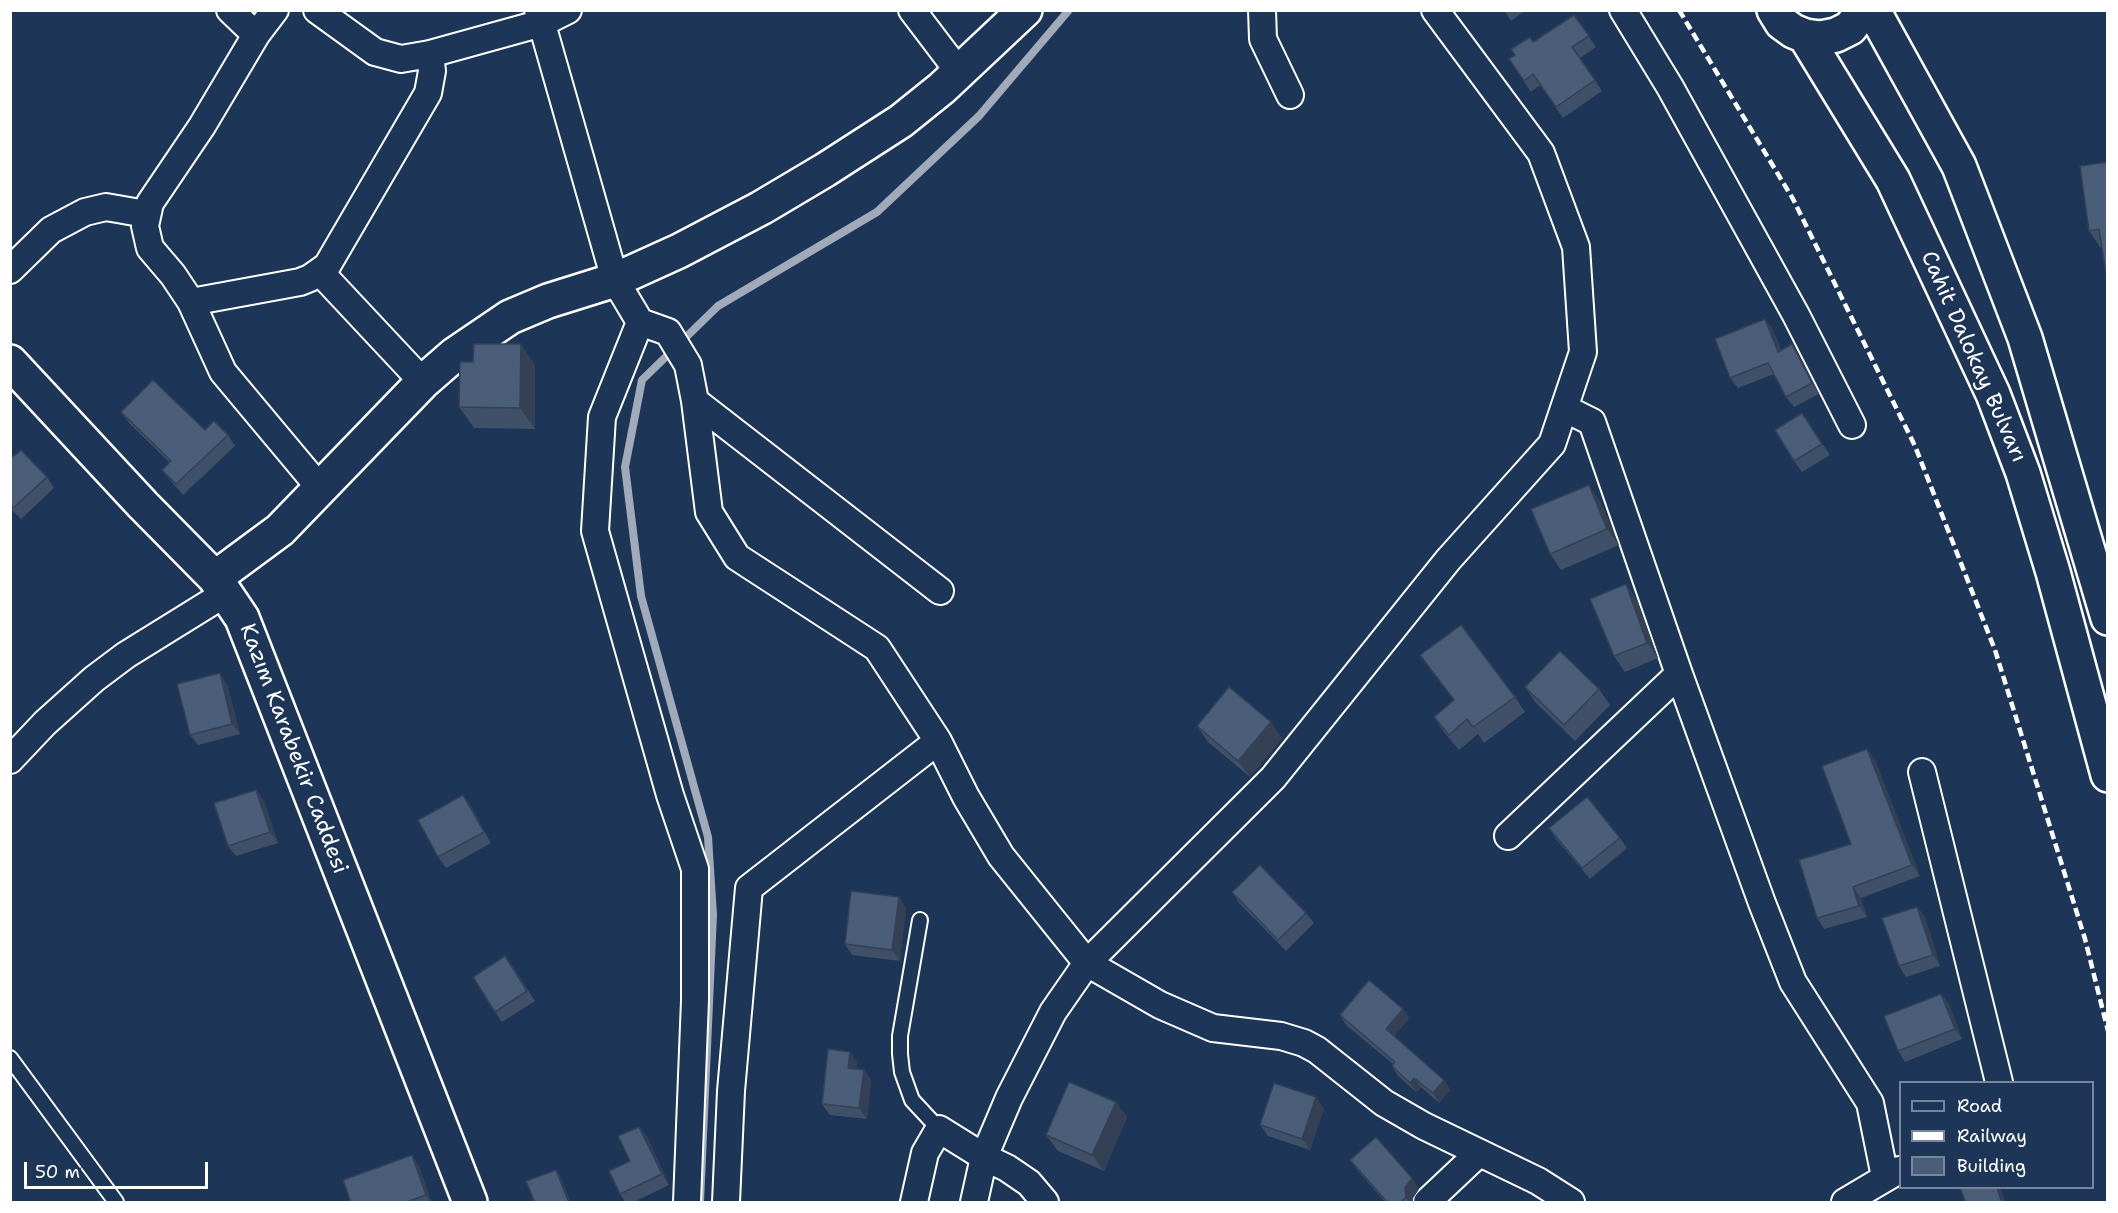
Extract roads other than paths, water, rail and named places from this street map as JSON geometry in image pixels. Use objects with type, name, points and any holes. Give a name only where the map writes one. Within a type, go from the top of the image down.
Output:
[{"type":"main road","points":[[221,585],[280,530],[423,382],[454,355],[510,317],[548,301],[615,280],[689,246],[761,208],[825,170],[901,122],[1025,10]]},
{"type":"main road","name":"Cahit Dalokay Bulvarı","points":[[1774,10],[1782,23],[1804,36],[1893,180],[1993,394],[2023,473],[2040,528],[2108,775]]},
{"type":"main road","points":[[1804,36],[1821,38],[1836,35],[1850,27],[1864,10]]},
{"type":"main road","name":"Cahit Dalokay Bulvarı","points":[[1873,10],[1963,177],[2025,338],[2108,618]]},
{"type":"main road","name":"Kazım Karabekir Caddesi","points":[[10,362],[221,585],[242,618],[470,1203]]},
{"type":"street","points":[[230,10],[256,35]]},
{"type":"street","points":[[275,10],[256,35],[202,126],[150,203],[145,226],[150,248],[173,275],[191,302],[223,372],[320,488]]},
{"type":"street","points":[[317,10],[375,52],[401,59],[430,54],[540,17],[568,10]]},
{"type":"street","points":[[912,10],[959,72]]},
{"type":"street","points":[[1262,10],[1263,39],[1290,95]]},
{"type":"street","points":[[974,1203],[984,1157],[1009,1098],[1053,1012],[1087,963],[1273,778],[1449,560],[1552,444],[1583,352],[1576,247],[1541,153],[1435,10]]},
{"type":"street","points":[[1623,10],[1670,87],[1796,315],[1852,425]]},
{"type":"street","points":[[540,17],[615,280],[640,322],[668,332],[688,365],[695,401],[709,512],[737,557],[877,648],[938,741],[966,797],[1001,856],[1087,963],[1160,1005],[1213,1028],[1281,1036],[1304,1043],[1317,1050],[1384,1103],[1424,1126],[1538,1181],[1571,1203]]},
{"type":"street","points":[[191,302],[300,282],[320,272],[333,259],[428,93],[432,71],[430,54]]},
{"type":"street","points":[[10,270],[51,230],[85,213],[106,207],[146,214]]},
{"type":"street","points":[[320,272],[423,382]]},
{"type":"street","points":[[640,322],[602,417],[594,531],[670,795],[695,869],[695,1000],[687,1203]]},
{"type":"street","points":[[695,401],[940,591]]},
{"type":"street","points":[[1564,408],[1592,422],[1679,674],[1754,882],[1793,982],[1870,1103],[1893,1173],[1845,1203]]},
{"type":"street","points":[[10,760],[45,723],[94,679],[221,585]]},
{"type":"street","points":[[1508,836],[1679,674]]},
{"type":"street","points":[[726,1203],[731,1091],[749,888],[938,741]]},
{"type":"street","points":[[1922,772],[1999,1081]]},
{"type":"street","points":[[914,1203],[925,1153],[939,1129],[1029,1183],[1046,1203]]},
{"type":"street","points":[[1427,1203],[1479,1153]]},
{"type":"lane","points":[[920,920],[900,1036],[900,1054],[904,1079],[912,1100],[939,1129]]},
{"type":"lane","points":[[10,1058],[116,1203]]},
{"type":"waterway","points":[[700,1202],[713,915],[708,837],[641,596],[625,467],[642,380],[718,306],[877,212],[979,116],[1069,10]]},
{"type":"railway","points":[[1679,10],[1793,199],[1915,446],[1995,650],[2085,939],[2108,1031]]}]
